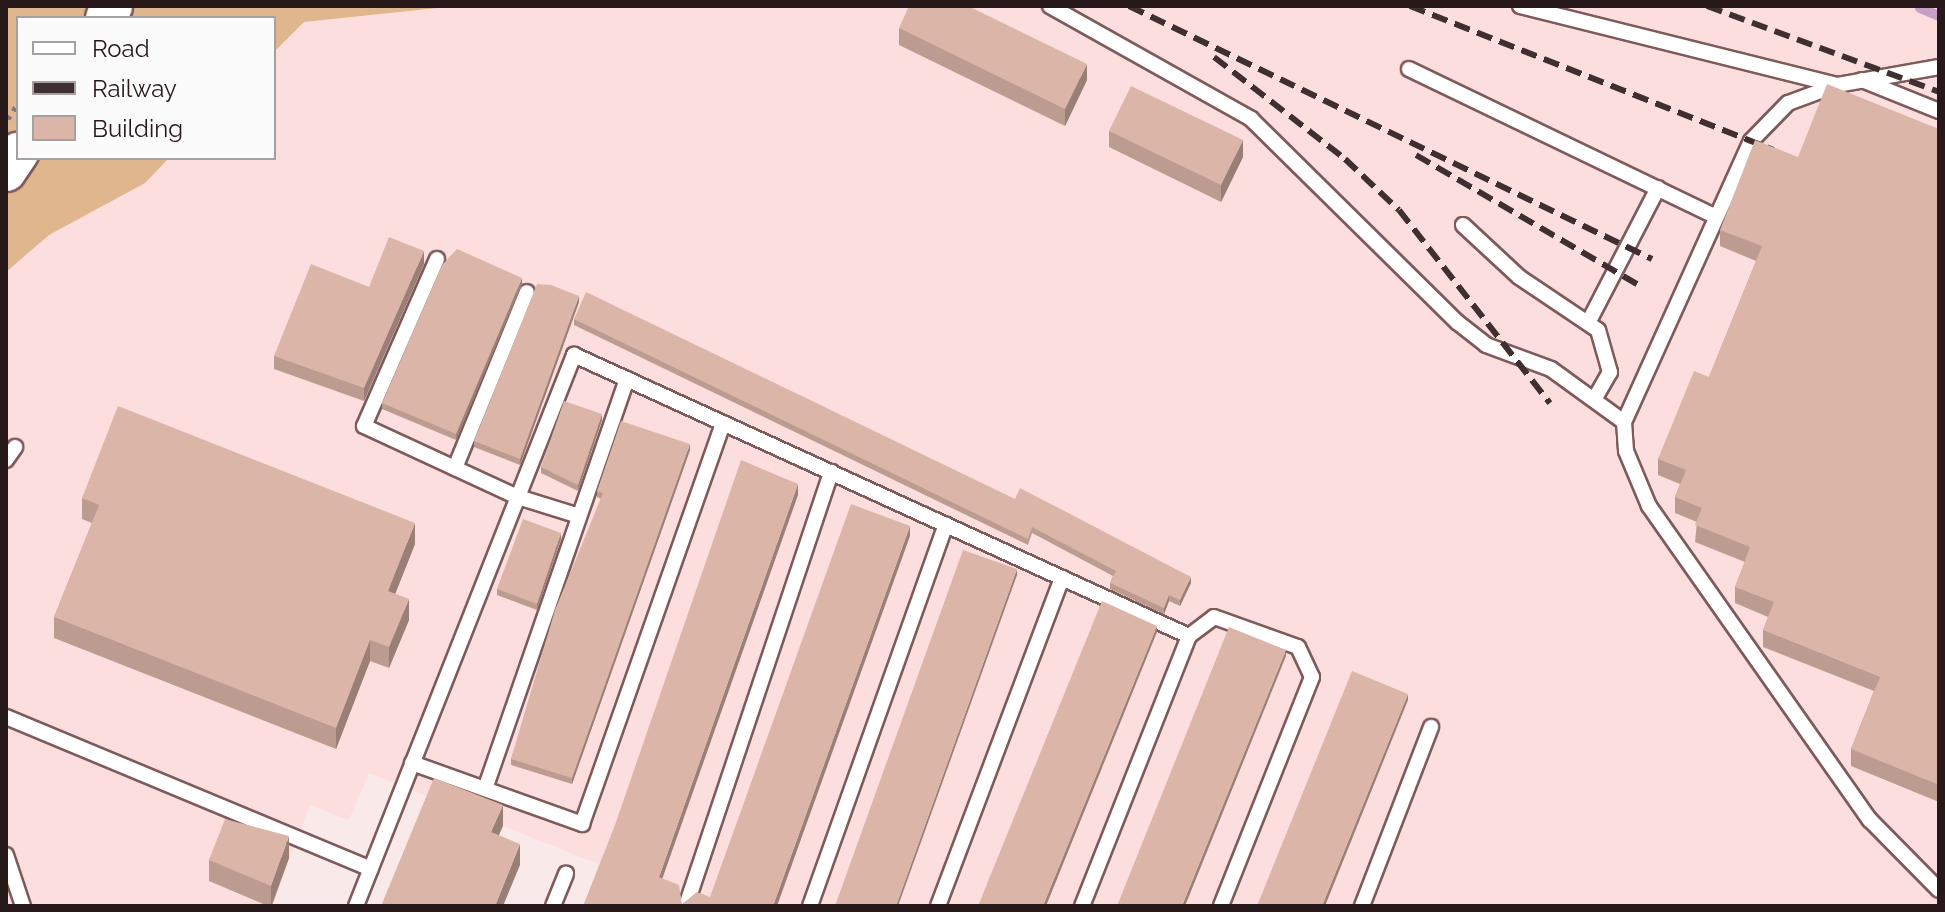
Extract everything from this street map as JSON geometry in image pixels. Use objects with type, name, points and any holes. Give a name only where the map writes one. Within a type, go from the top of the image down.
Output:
[{"type":"lane","points":[[1050,6],[1251,119],[1457,322],[1486,345],[1551,369],[1624,422]]},
{"type":"lane","points":[[1520,6],[1837,85]]},
{"type":"lane","points":[[1939,67],[1860,79],[1788,103],[1751,141],[1712,215],[1624,422],[1626,451],[1649,506],[1870,820],[1939,890]]},
{"type":"lane","points":[[1409,69],[1712,215]]},
{"type":"lane","points":[[1860,79],[1939,111]]},
{"type":"lane","points":[[1588,323],[1658,188]]},
{"type":"lane","points":[[1463,225],[1519,277],[1588,323],[1608,347],[1610,372],[1594,400]]},
{"type":"lane","points":[[437,259],[364,426],[518,497],[579,516]]},
{"type":"lane","points":[[455,468],[527,292]]},
{"type":"lane","points":[[356,906],[574,355],[1189,636]]},
{"type":"lane","points":[[485,789],[627,379]]},
{"type":"lane","points":[[412,763],[582,824],[723,423]]},
{"type":"lane","points":[[6,460],[15,447]]},
{"type":"lane","points":[[686,906],[831,472]]},
{"type":"lane","points":[[810,906],[946,525]]},
{"type":"lane","points":[[938,906],[1062,578]]},
{"type":"lane","points":[[1082,906],[1189,636],[1214,617],[1298,647],[1312,677],[1221,906]]},
{"type":"lane","points":[[6,717],[371,869]]},
{"type":"lane","points":[[1362,906],[1431,727]]},
{"type":"lane","points":[[6,855],[23,906]]},
{"type":"lane","points":[[553,906],[566,874]]},
{"type":"shaded area","points":[[6,6],[456,6],[304,22],[276,50],[276,16],[16,16],[16,160],[167,160],[145,183],[49,235],[6,272]]},
{"type":"shaded area","points":[[175,6],[1939,6],[1939,906],[666,906],[672,893],[369,773],[349,820],[310,805],[272,906],[6,906],[6,245],[67,160],[276,160],[276,16]]},
{"type":"building","points":[[909,6],[968,6],[1087,64],[1065,109],[899,28]]},
{"type":"building","points":[[1827,84],[1939,129],[1939,785],[1851,749],[1880,677],[1763,630],[1774,602],[1735,587],[1750,547],[1695,525],[1702,508],[1675,497],[1686,470],[1658,459],[1694,371],[1709,377],[1762,246],[1720,230],[1755,140],[1798,157]]},
{"type":"building","points":[[1131,86],[1243,140],[1221,185],[1109,131]]},
{"type":"building","points":[[389,237],[424,251],[364,388],[274,356],[311,264],[369,287]]},
{"type":"building","points":[[457,249],[522,278],[456,434],[382,403],[442,265]]},
{"type":"building","points":[[537,284],[551,285],[579,296],[520,459],[474,441]]},
{"type":"building","points":[[586,292],[1015,499],[1020,488],[1191,577],[1180,600],[1169,595],[1164,608],[1110,583],[1116,571],[1032,527],[1028,539],[574,319]]},
{"type":"building","points":[[564,401],[602,414],[578,485],[541,467]]},
{"type":"building","points":[[118,406],[415,523],[388,591],[409,599],[389,647],[370,640],[336,728],[54,617],[99,505],[82,498]]},
{"type":"building","points":[[621,421],[690,444],[572,778],[511,759],[555,610],[603,493],[597,491]]},
{"type":"building","points":[[741,460],[798,484],[659,877],[679,885],[682,904],[697,892],[710,897],[851,504],[910,526],[773,906],[583,906],[615,825]]},
{"type":"building","points":[[523,519],[561,533],[537,604],[497,589]]},
{"type":"building","points":[[963,550],[1017,569],[896,906],[835,906]]},
{"type":"building","points":[[1102,601],[1157,626],[1043,906],[978,906]]},
{"type":"building","points":[[1229,627],[1286,650],[1182,906],[1117,906]]},
{"type":"building","points":[[1352,671],[1408,694],[1322,906],[1257,906]]},
{"type":"building","points":[[434,778],[503,805],[491,832],[520,844],[495,906],[381,906]]},
{"type":"building","points":[[225,819],[289,836],[271,886],[209,860]]},
{"type":"waterway","points":[[1920,8],[1939,16]]},
{"type":"railway","points":[[1129,6],[1652,259]]},
{"type":"railway","points":[[1410,6],[1774,150]]},
{"type":"railway","points":[[1707,6],[1939,92]]},
{"type":"railway","points":[[1214,57],[1345,159],[1399,210],[1550,403]]},
{"type":"railway","points":[[1416,155],[1637,284]]}]
